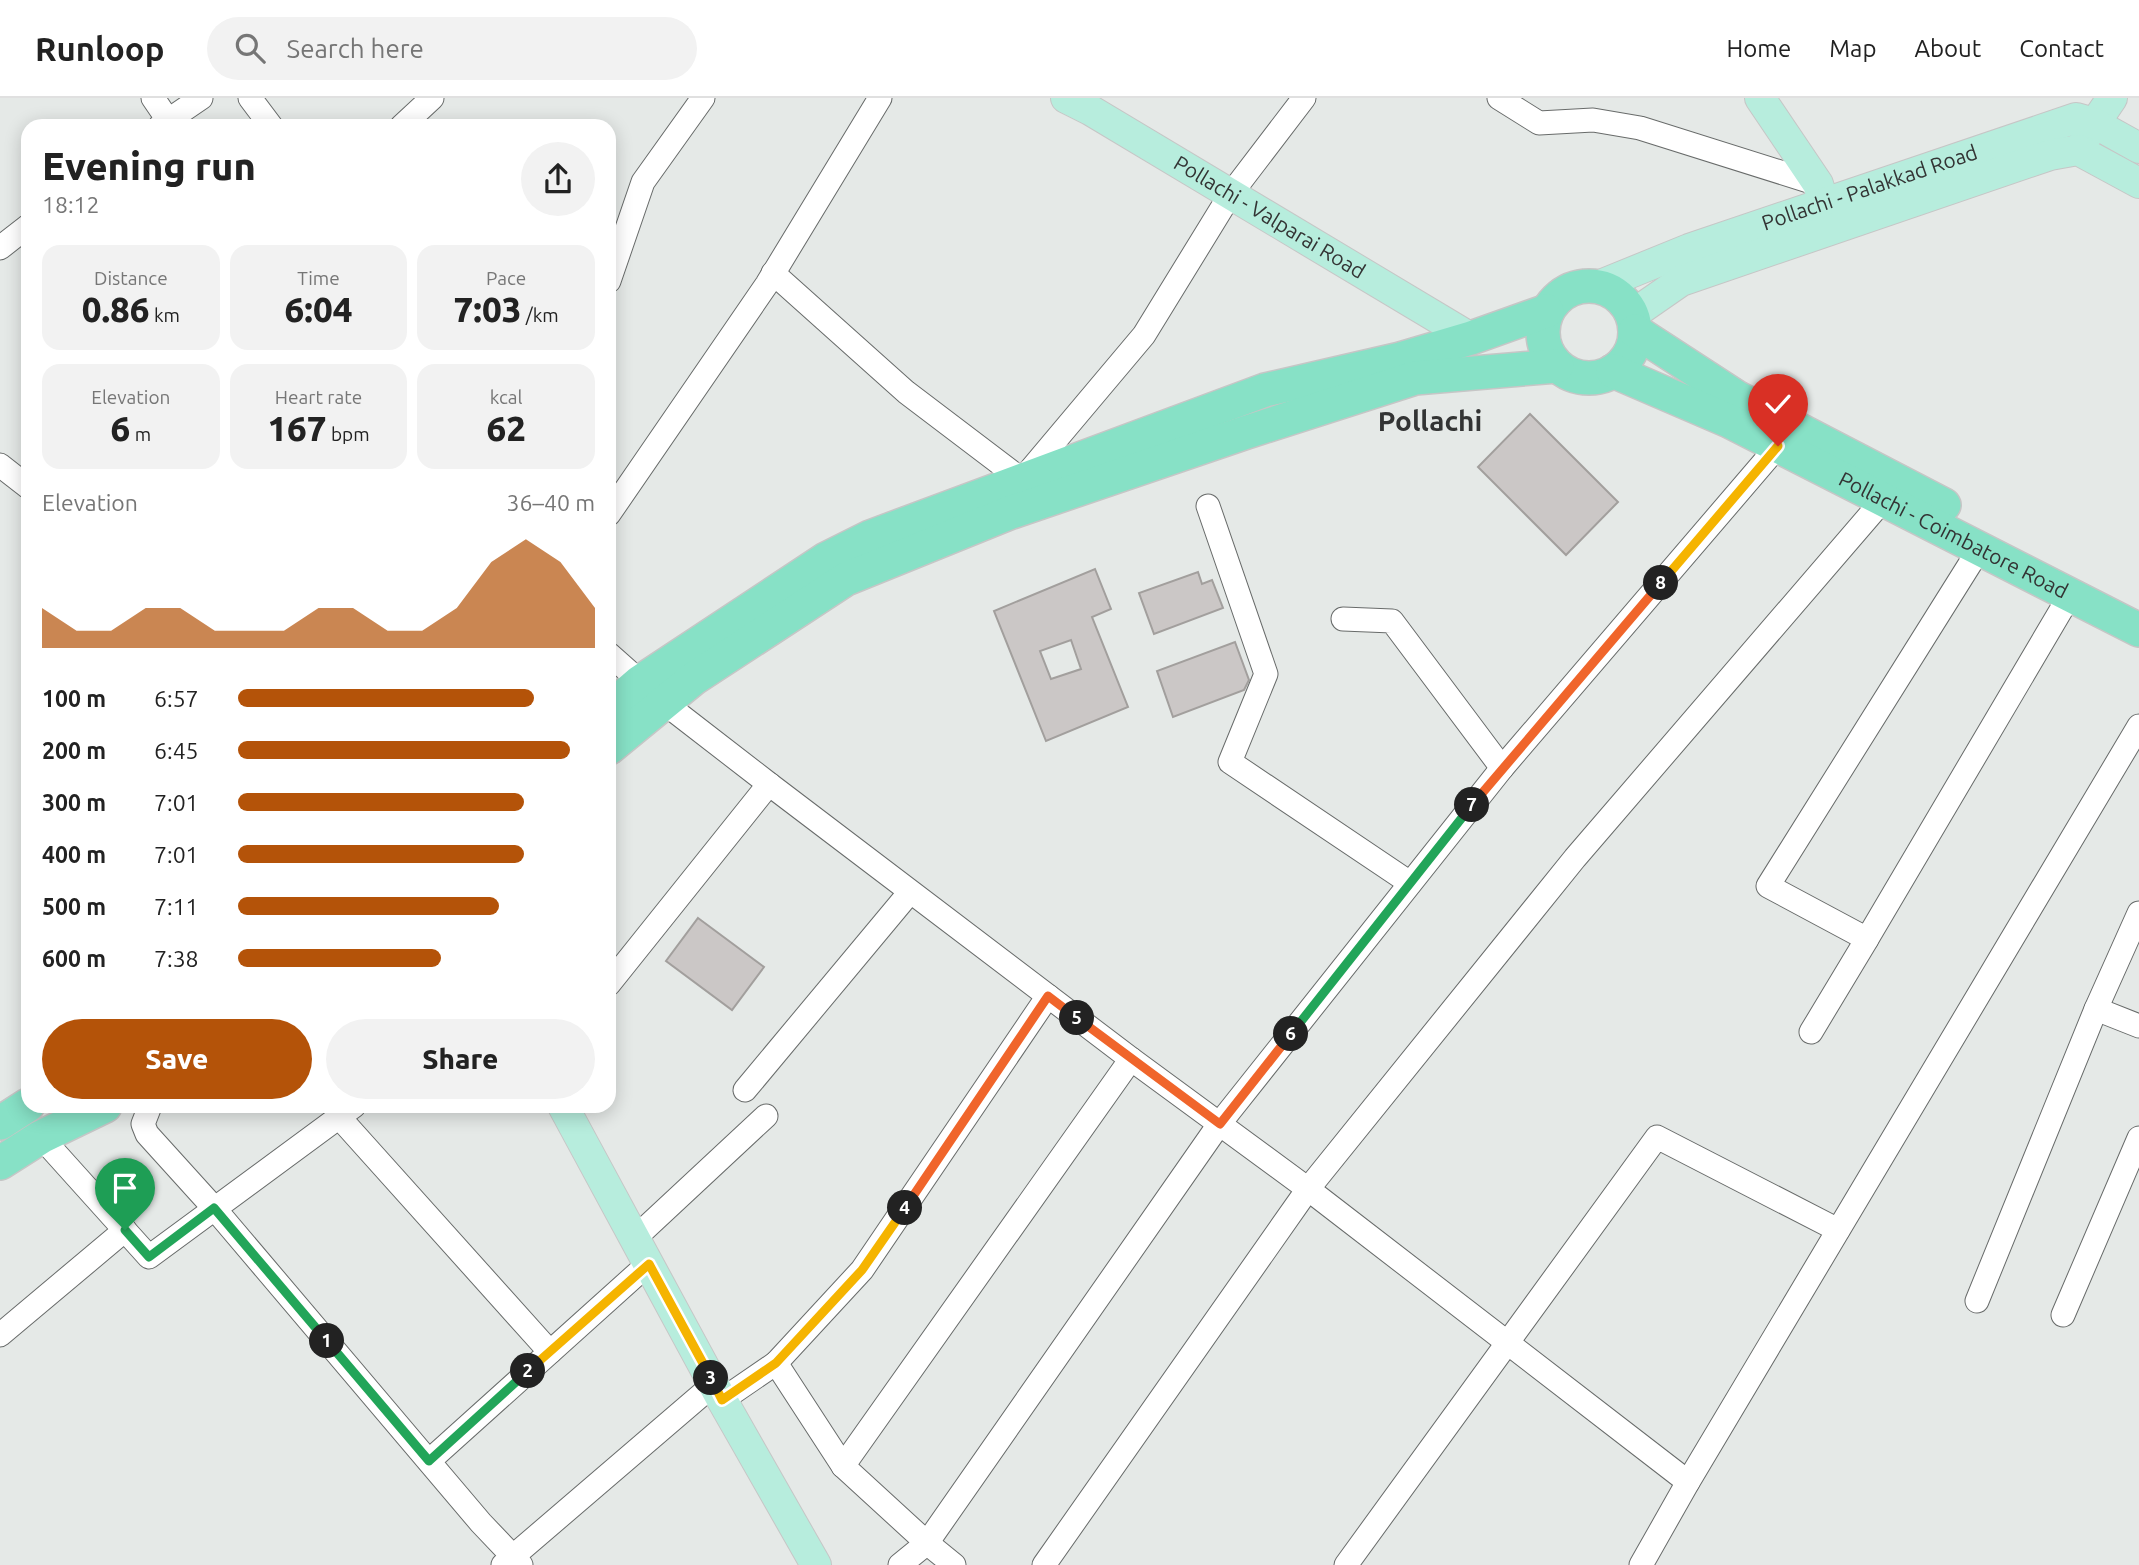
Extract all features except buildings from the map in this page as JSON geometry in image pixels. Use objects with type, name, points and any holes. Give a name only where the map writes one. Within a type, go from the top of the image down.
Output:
[{"type":"highway","points":[[1598,286],[1582,286],[1568,290],[1556,299],[1547,311],[1543,340],[1548,354],[1557,366],[1569,374],[1584,378],[1598,377],[1613,371],[1625,360],[1632,346],[1633,323]]},
{"type":"highway","name":"Pollachi - Coimbatore Road","points":[[1598,286],[1612,292],[1624,302],[1633,323],[1738,398],[2139,606]]},
{"type":"highway","points":[[616,739],[652,692],[825,559],[870,537],[1265,390],[1400,359],[1547,311]]},
{"type":"highway","points":[[616,706],[693,679],[846,579],[1009,513],[1415,378],[1557,366]]},
{"type":"highway","name":"Pollachi - Coimbatore Road","points":[[1613,371],[1729,421],[2139,630]]},
{"type":"highway","points":[[0,1123],[21,1110]]},
{"type":"highway","points":[[0,1163],[41,1137],[91,1113]]},
{"type":"main road","name":"Pollachi - Valparai Road","points":[[1066,98],[1471,338]]},
{"type":"main road","points":[[1759,98],[1821,194]]},
{"type":"main road","points":[[2078,150],[2112,98]]},
{"type":"main road","name":"Pollachi - Palakkad Road","points":[[1598,286],[1821,194],[2076,118],[2094,123],[2139,148]]},
{"type":"main road","points":[[1633,323],[1681,281],[2050,156],[2078,150],[2139,183]]},
{"type":"main road","points":[[567,1113],[718,1392],[816,1565]]},
{"type":"street","points":[[153,98],[162,119]]},
{"type":"street","points":[[170,119],[201,98]]},
{"type":"street","points":[[250,98],[266,119]]},
{"type":"street","points":[[410,119],[432,98]]},
{"type":"street","points":[[616,261],[643,182],[703,98]]},
{"type":"street","points":[[616,504],[773,272],[880,98]]},
{"type":"street","points":[[773,272],[906,392],[1022,480],[1144,334],[1230,195],[1304,98]]},
{"type":"street","points":[[1499,98],[1539,123],[1593,120],[1640,128],[1821,194]]},
{"type":"street","points":[[0,248],[21,232]]},
{"type":"street","points":[[900,1565],[927,1543],[1220,1124],[1502,768],[1778,446]]},
{"type":"street","points":[[0,465],[21,482]]},
{"type":"street","points":[[1044,1565],[1308,1189],[1575,858],[1883,500]]},
{"type":"street","points":[[1208,506],[1266,674],[1230,762],[1410,883]]},
{"type":"street","points":[[1867,939],[1768,886],[1980,548]]},
{"type":"street","points":[[1811,1032],[2070,595]]},
{"type":"street","points":[[1343,619],[1392,621],[1502,768]]},
{"type":"street","points":[[616,660],[769,784],[1131,1059],[1308,1189],[1688,1482]]},
{"type":"street","points":[[1641,1565],[2139,726]]},
{"type":"street","points":[[616,976],[769,784]]},
{"type":"street","points":[[746,1090],[910,892]]},
{"type":"street","points":[[1977,1301],[2096,1009],[2139,913]]},
{"type":"street","points":[[145,1113],[143,1124],[147,1135],[214,1208],[512,1562],[718,1392],[776,1363],[862,1270],[1048,996]]},
{"type":"street","points":[[2096,1009],[2139,1026]]},
{"type":"street","points":[[843,1466],[1131,1059]]},
{"type":"street","points":[[41,1137],[149,1257],[346,1113]]},
{"type":"street","points":[[348,1113],[551,1352]]},
{"type":"street","points":[[429,1461],[551,1352],[766,1116]]},
{"type":"street","points":[[1346,1565],[1657,1137],[1838,1230]]},
{"type":"street","points":[[2063,1315],[2139,1138]]},
{"type":"street","points":[[0,1335],[125,1230]]},
{"type":"street","points":[[776,1363],[843,1466],[954,1565]]},
{"type":"district","name":"Pollachi","points":[[1430,421]]},
{"type":"route","points":[[125,1230],[149,1257],[214,1208],[429,1461],[649,1264],[722,1400],[776,1363],[862,1270],[1048,996],[1220,1124],[1502,768],[1778,446]]}]
